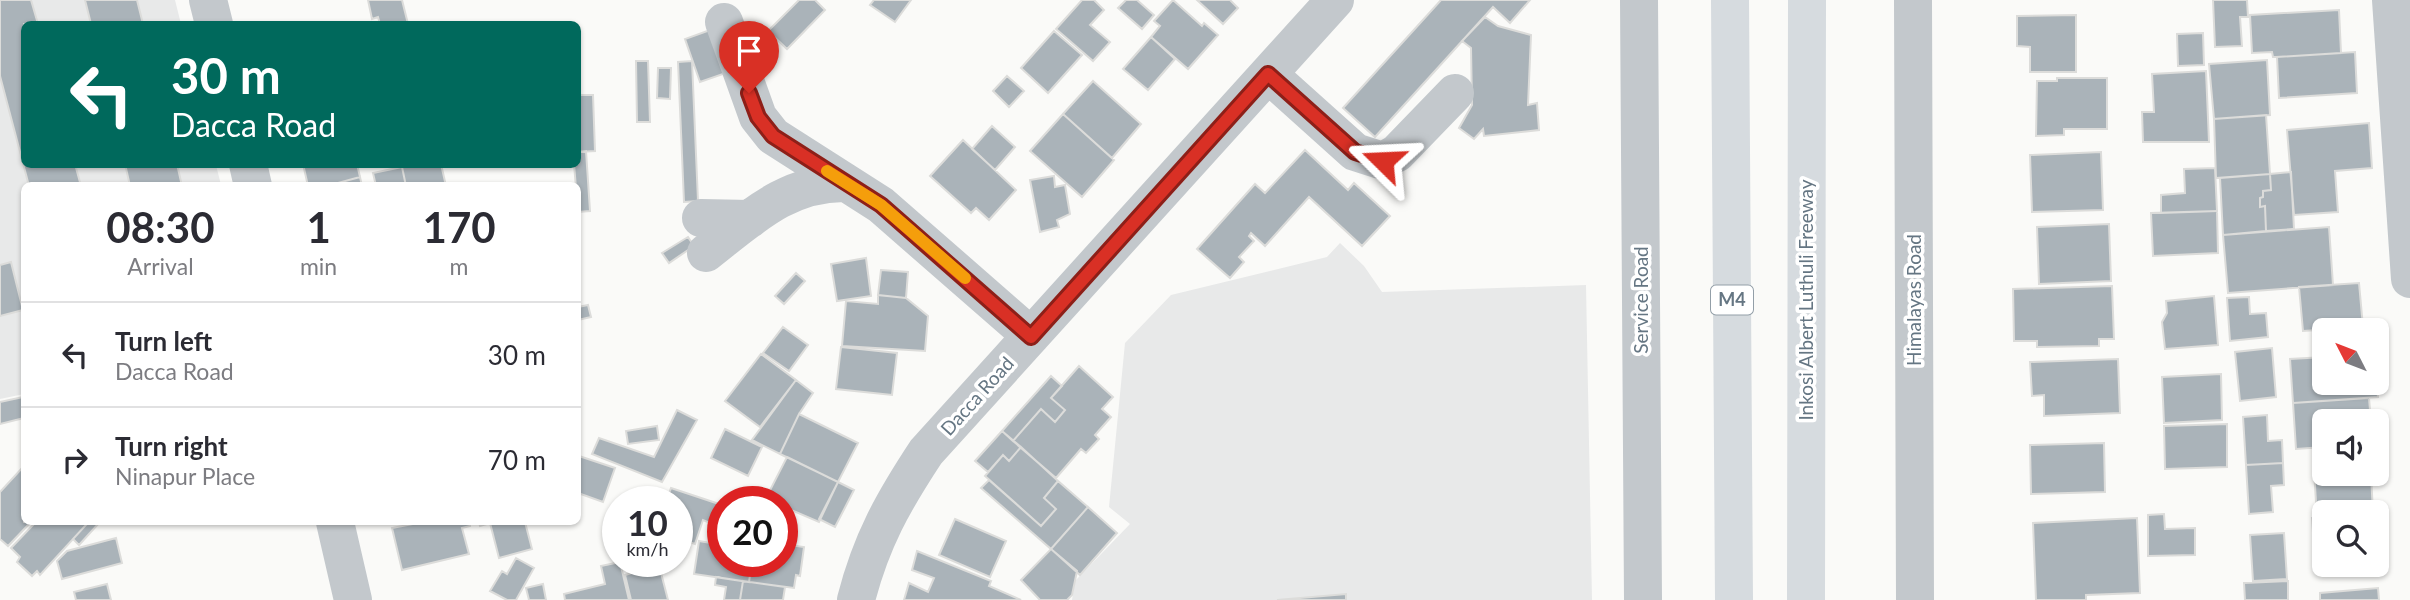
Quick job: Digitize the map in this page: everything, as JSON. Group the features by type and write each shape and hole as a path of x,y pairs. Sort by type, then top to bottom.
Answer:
{"highway":[{"name":"M4","path":"1730,0 1734,600"},
{"name":"Inkosi Albert Luthuli Freeway","path":"1806,600 1807,0"},
{"path":"1806,526 1813,600"}],"street":[{"path":"208,0 213,21"},
{"name":"Dacca Road","path":"856,600 872,548 892,502 926,452 1335,0"},
{"name":"Service Road","path":"1639,0 1643,600"},
{"name":"Himalayas Road","path":"1913,0 1915,600"},
{"path":"2391,0 2410,279"},
{"path":"724,22 758,117 773,136 881,205 1031,337"},
{"path":"1268,74 1355,152 1383,161 1397,153 1455,93"},
{"path":"704,235 750,219 794,190 824,183 846,183"},
{"path":"336,525 354,600"}],"shaded area":[{"path":"0,0 175,0 180,21 21,21 21,168 217,168 220,182 21,182 21,395 0,399"},
{"path":"1340,243 1364,266 1382,292 1586,285 1592,600 1072,600 1075,581 1130,524 1109,507 1125,343 1171,295 1327,257"}],"building":[{"path":"0,0 31,0 37,21 21,21 21,156 0,76"},
{"path":"85,0 137,0 142,21 90,21"},
{"path":"368,0 402,0 407,21 379,21 378,17 372,19"},
{"path":"799,0 815,0 825,10 787,49 768,31"},
{"path":"874,0 911,0 895,22 870,5"},
{"path":"1082,0 1094,0 1104,10 1090,25 1110,42 1093,61 1056,29"},
{"path":"1126,0 1137,0 1154,15 1142,29 1118,8"},
{"path":"1173,0 1202,26 1204,23 1218,35 1188,69 1151,37 1160,26 1154,21"},
{"path":"1197,0 1230,0 1238,8 1223,24"},
{"path":"1441,0 1530,0 1510,23 1493,7 1375,137 1343,108"},
{"path":"2213,0 2247,0 2248,17 2240,17 2242,46 2215,47"},
{"path":"2339,10 2341,53 2273,57 2272,52 2252,53 2250,15"},
{"path":"2076,15 2076,72 2030,72 2030,47 2017,46 2017,16"},
{"path":"1485,17 1498,26 1531,35 1528,105 1537,103 1539,130 1484,136 1483,129 1474,139 1459,128 1472,105 1471,48 1462,41"},
{"path":"710,30 726,73 700,82 685,39"},
{"path":"1054,31 1082,55 1048,93 1021,68"},
{"path":"2203,33 2204,65 2178,66 2177,34"},
{"path":"1151,37 1175,59 1148,90 1123,69"},
{"path":"2355,52 2357,93 2279,98 2277,57"},
{"path":"2267,60 2270,115 2214,119 2209,64"},
{"path":"636,61 648,61 650,122 637,122"},
{"path":"692,61 698,201 684,202 678,62"},
{"path":"658,68 671,68 670,99 657,98"},
{"path":"2206,71 2209,142 2143,142 2142,112 2154,112 2152,74"},
{"path":"1007,76 1024,91 1009,107 993,91"},
{"path":"2057,78 2107,78 2107,129 2064,129 2064,135 2036,136 2037,81 2057,81"},
{"path":"1093,81 1141,124 1112,158 1063,114"},
{"path":"581,95 593,95 595,151 581,152"},
{"path":"1063,114 1114,160 1082,197 1030,151"},
{"path":"2266,115 2270,174 2216,178 2214,119"},
{"path":"2369,123 2372,168 2335,171 2338,212 2294,215 2287,130"},
{"path":"992,126 1015,147 995,170 972,149"},
{"path":"963,140 1016,190 989,220 976,208 971,213 930,176"},
{"path":"1305,150 1348,190 1354,183 1390,216 1362,246 1309,197 1265,246 1251,233 1249,236 1254,241 1239,257 1244,262 1230,278 1197,249 1255,184 1265,193"},
{"path":"586,151 590,211 581,212 581,182 576,182 574,168 581,168 581,152"},
{"path":"2101,152 2103,210 2032,212 2030,155"},
{"path":"24,168 76,168 80,182 28,182"},
{"path":"126,168 178,168 181,182 129,182"},
{"path":"304,168 358,168 360,177 342,182 307,182"},
{"path":"402,168 442,168 445,182 405,182"},
{"path":"402,168 405,182 375,182 373,173"},
{"path":"2215,168 2217,211 2161,213 2161,195 2185,193 2184,169"},
{"path":"2291,172 2294,229 2266,231 2265,206 2260,207 2260,198 2263,197 2263,191 2271,190 2270,174"},
{"path":"2270,174 2271,190 2263,191 2263,197 2260,198 2260,207 2265,206 2266,231 2223,235 2220,178"},
{"path":"1054,176 1055,187 1065,185 1070,214 1057,220 1059,227 1040,232 1030,180"},
{"path":"360,177 361,182 342,182"},
{"path":"2217,211 2218,253 2153,256 2151,213"},
{"path":"2109,224 2111,281 2039,284 2037,227"},
{"path":"2329,227 2333,285 2228,293 2223,235"},
{"path":"688,237 694,246 669,263 662,253"},
{"path":"866,258 871,296 837,301 831,264"},
{"path":"11,262 21,311 0,316 0,265"},
{"path":"881,270 908,272 906,298 878,295"},
{"path":"796,273 805,281 784,304 775,296"},
{"path":"2359,283 2362,318 2312,318 2312,330 2303,331 2299,287"},
{"path":"2112,286 2114,339 2099,339 2099,346 2037,347 2037,341 2014,341 2013,289"},
{"path":"878,295 906,298 928,316 925,351 842,346 846,301 878,304"},
{"path":"2214,296 2218,345 2165,349 2162,322 2167,313 2166,301"},
{"path":"2249,297 2250,314 2266,313 2268,337 2230,341 2227,298"},
{"path":"588,305 591,317 581,319 581,306"},
{"path":"783,327 808,345 789,371 763,353"},
{"path":"841,347 897,353 892,395 836,389"},
{"path":"2272,348 2276,397 2240,401 2235,352"},
{"path":"761,354 796,380 760,427 725,401"},
{"path":"2312,358 2312,396 2378,397 2293,403 2290,359"},
{"path":"2118,359 2120,413 2044,416 2044,395 2032,396 2030,362"},
{"path":"1079,366 1113,397 1102,409 1111,417 1095,435 1099,439 1086,453 1081,449 1056,478 1013,441 1041,409 1055,422 1065,410 1051,398"},
{"path":"2221,374 2222,420 2164,423 2162,377"},
{"path":"1051,376 1062,386 1051,398 1065,410 1055,422 1041,409 1013,441 1002,431"},
{"path":"796,380 813,393 799,414 780,454 752,440"},
{"path":"21,397 21,419 0,424 0,402"},
{"path":"2369,398 2370,409 2312,409 2312,448 2296,449 2293,403"},
{"path":"677,410 697,420 662,482 592,454 599,438 654,457"},
{"path":"799,414 858,443 838,482 780,454"},
{"path":"2267,415 2268,441 2282,440 2283,463 2246,465 2243,417"},
{"path":"2227,424 2227,467 2165,469 2164,426"},
{"path":"657,426 659,440 628,444 626,431"},
{"path":"725,429 762,447 748,476 711,458"},
{"path":"1002,431 1021,447 1009,461 1003,455 988,472 975,461"},
{"path":"2104,443 2105,492 2031,494 2030,445"},
{"path":"1021,447 1058,481 1044,498 1056,509 1041,526 985,476 1003,455 1009,461"},
{"path":"581,457 615,468 609,486 602,486 602,502 581,494"},
{"path":"787,457 838,482 819,522 798,513 798,486 772,486"},
{"path":"2283,463 2284,485 2271,486 2273,512 2249,514 2246,465"},
{"path":"21,469 21,525 28,525 8,546 0,539 0,492"},
{"path":"989,480 1041,526 1056,509 1044,498 1058,481 1088,507 1051,549 981,488"},
{"path":"838,482 854,490 835,527 819,519"},
{"path":"2315,486 2372,486 2372,500 2316,500"},
{"path":"693,495 707,500 707,522 703,520 695,544"},
{"path":"1088,507 1117,533 1080,575 1051,549"},
{"path":"2164,514 2165,529 2195,528 2195,555 2148,556 2148,515"},
{"path":"2137,518 2140,593 2086,595 2086,600 2036,600 2033,523"},
{"path":"955,519 1006,541 990,577 939,555"},
{"path":"33,525 86,525 40,575 37,571 32,576 17,562 20,557 11,548"},
{"path":"86,525 97,525 79,545 73,539"},
{"path":"408,525 470,525 462,528 469,554 402,570 392,528"},
{"path":"491,525 526,525 532,549 499,558"},
{"path":"2284,533 2287,579 2253,581 2250,535"},
{"path":"116,538 122,563 62,579 57,561 67,551"},
{"path":"699,541 707,542 707,576 694,574"},
{"path":"798,546 804,547 798,576"},
{"path":"1051,549 1077,571 1072,595 1067,600 1040,600 1021,580"},
{"path":"917,551 991,581 989,586 1021,600 904,600 909,583 928,592 934,578 912,570"},
{"path":"516,558 534,568 516,600 507,600 490,591 502,571 507,574"},
{"path":"603,577 624,577 629,600 565,600 564,594 605,584"},
{"path":"625,577 662,577 668,600 631,600"},
{"path":"715,577 750,577 749,582"},
{"path":"716,577 743,581 740,600 724,600 726,587 715,585"},
{"path":"750,577 796,577 794,588 749,582"},
{"path":"743,581 785,587 783,600 740,600"},
{"path":"2288,581 2288,600 2245,600 2244,583"},
{"path":"107,584 111,600 76,600 74,592"},
{"path":"543,584 546,600 529,600 526,588"},
{"path":"2378,588 2379,600 2320,600 2320,593"},
{"path":"1346,594 1346,600 1277,600"}],"slow traffic":[{"path":"827,171 881,205 965,278"}],"route":[{"path":"749,93 758,117 773,136 881,205 1031,337 1268,74 1355,152 1383,161"}]}
